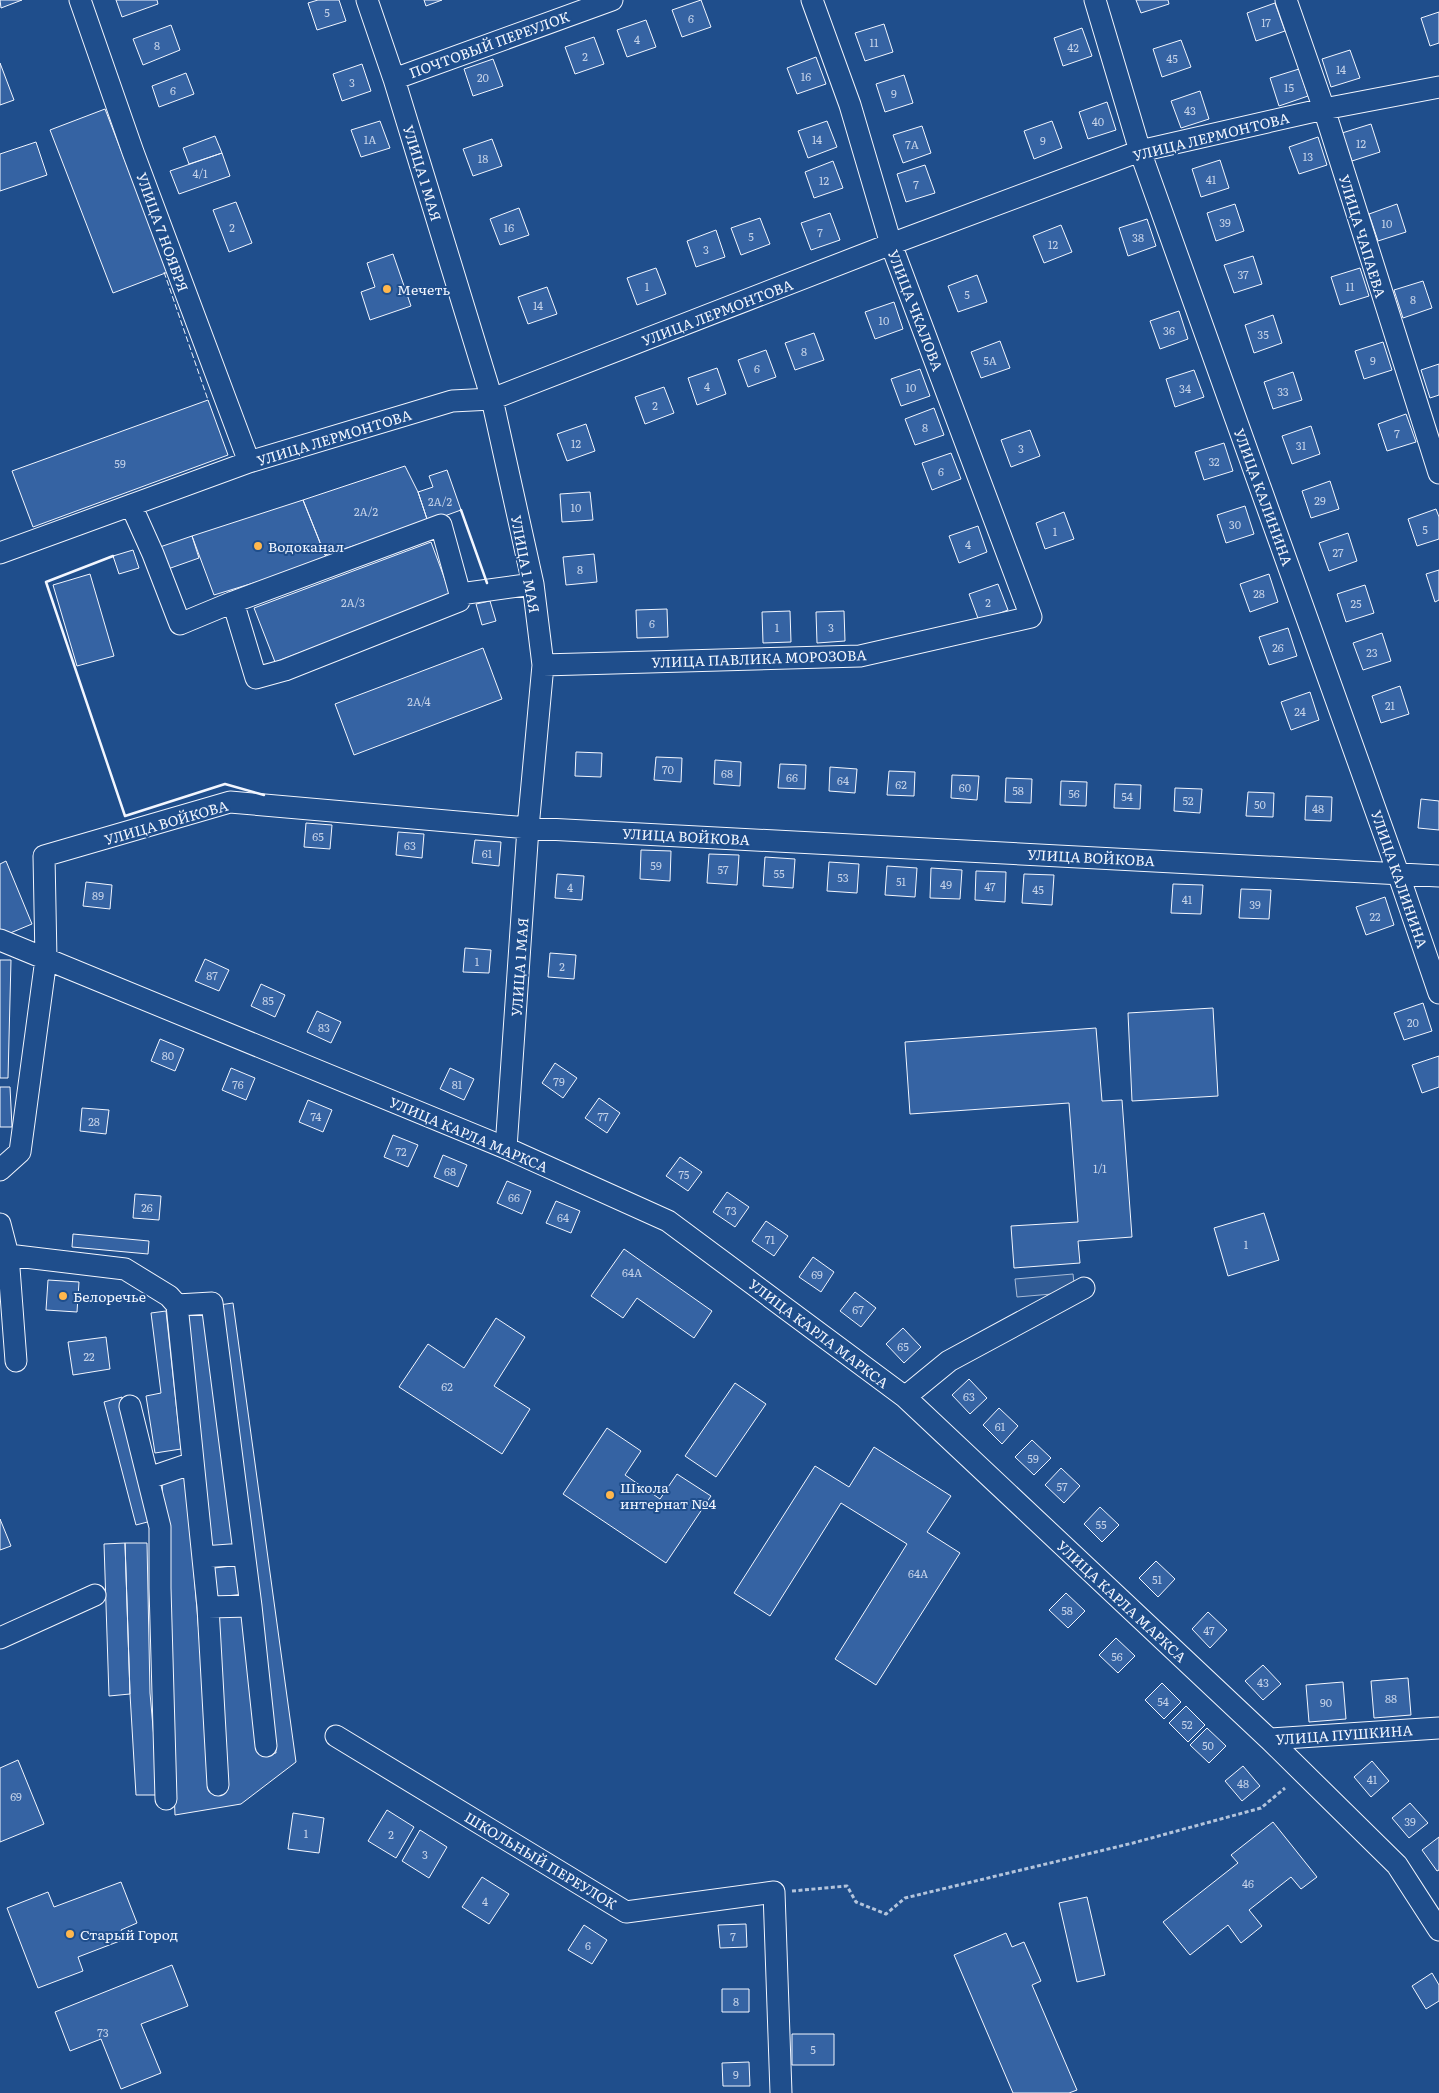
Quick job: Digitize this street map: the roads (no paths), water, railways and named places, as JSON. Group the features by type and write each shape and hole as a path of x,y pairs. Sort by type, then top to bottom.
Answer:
{"street":[{"name":"УЛИЦА 7 НОЯБРЯ","path":"80,0 133,152 249,462"},
{"name":"УЛИЦА 1 МАЯ","path":"367,0 394,79 492,399 532,584 543,665 528,828 506,1148"},
{"name":"ПОЧТОВЫЙ ПЕРЕУЛОК","path":"394,79 612,0"},
{"name":"УЛИЦА ЧКАЛОВА","path":"812,0 850,105 891,244 1031,617"},
{"name":"УЛИЦА КАЛИНИНА","path":"1095,0 1140,151 1439,992"},
{"name":"УЛИЦА ЧАПАЕВА","path":"1286,0 1324,109 1439,473"},
{"name":"УЛИЦА ЛЕРМОНТОВА","path":"0,553 249,462 452,401 492,399 891,244 1140,151 1324,109 1439,87"},
{"path":"131,504 180,624 233,602 441,525 460,594 459,601 285,670 256,678 233,602"},
{"path":"460,594 532,584"},
{"name":"УЛИЦА ПАВЛИКА МОРОЗОВА","path":"543,665 860,656 1031,617"},
{"name":"УЛИЦА ВОЙКОВА","path":"46,959 44,856 230,802 528,828 1439,876"},
{"name":"УЛИЦА КАРЛА МАРКСА","path":"0,940 506,1148 668,1221 905,1397 1269,1739 1397,1865 1439,1930"},
{"path":"0,1170 20,1152 46,959"},
{"path":"0,1224 8,1255 16,1361"},
{"path":"8,1255 125,1269 169,1296 177,1305 208,1607 218,1785"},
{"path":"905,1397 949,1361 1084,1288"},
{"path":"177,1305 212,1303 251,1606 266,1746"},
{"path":"130,1406 160,1527 166,1799"},
{"path":"149,1478 193,1463"},
{"path":"203,1558 244,1554"},
{"path":"0,1638 95,1595"},
{"path":"208,1607 251,1606"},
{"path":"1338,1734 1439,1728"},
{"name":"УЛИЦА ПУШКИНА","path":"1269,1739 1439,1728"},
{"name":"ШКОЛЬНЫЙ ПЕРЕУЛОК","path":"336,1736 626,1912 774,1892 781,2093"}],"place":[{"name":"Мечеть","path":"387,289"},
{"name":"Водоканал","path":"258,546"},
{"name":"Белоречье","path":"63,1296"},
{"name":"Школа интернат №4","path":"610,1495"},
{"name":"Старый Город","path":"70,1934"}]}
